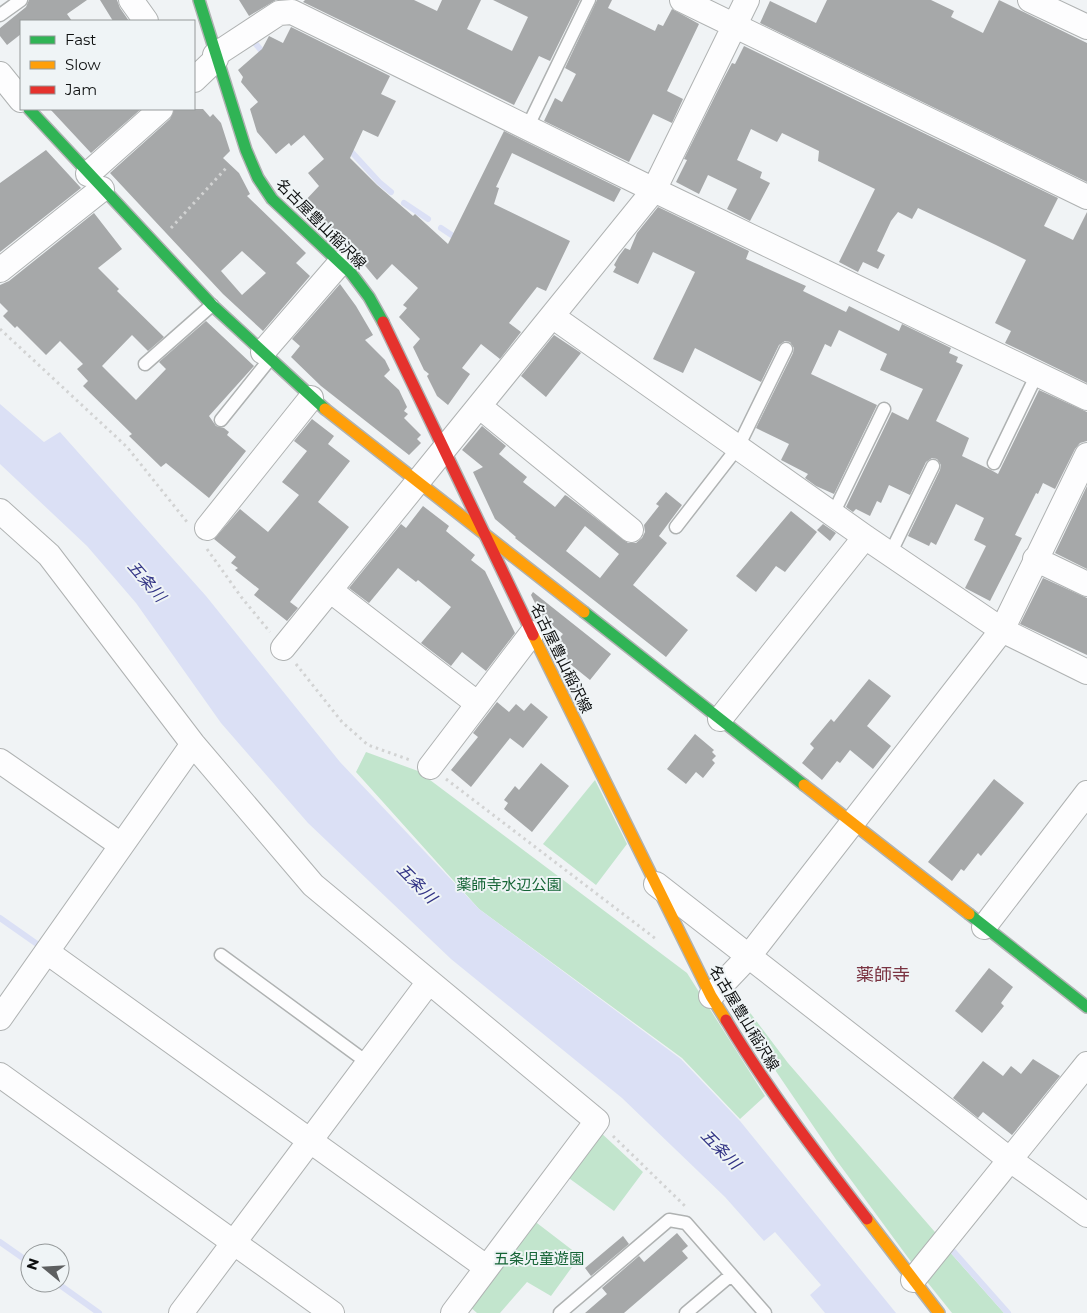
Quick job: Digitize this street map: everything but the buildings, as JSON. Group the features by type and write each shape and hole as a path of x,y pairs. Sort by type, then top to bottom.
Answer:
{"main road":[{"name":"名古屋豊山稲沢線","path":"199,0 246,150 258,178 272,198 351,273 369,297 390,334 445,446 532,633 711,996 756,1070 789,1117 939,1313"},
{"path":"30,110 212,305 311,398 1087,1007"}],"street":[{"path":"131,0 145,20"},
{"path":"682,0 1087,197"},
{"path":"283,648 654,190 747,0"},
{"path":"1030,0 1087,28"},
{"path":"195,79 216,57 279,13 292,12 654,190 1087,398"},
{"path":"0,74 20,99"},
{"path":"0,270 95,181 160,110"},
{"path":"267,356 340,263"},
{"path":"552,316 865,537 1002,630 1087,672"},
{"path":"200,533 311,398"},
{"path":"479,406 631,530"},
{"path":"711,996 748,956 1002,630 1087,455"},
{"path":"0,511 49,555 193,744 313,885 428,983 597,1122 453,1313"},
{"path":"720,719 865,537"},
{"path":"1035,559 1087,584"},
{"path":"330,591 478,704"},
{"path":"430,767 532,633"},
{"path":"0,1018 193,744"},
{"path":"0,761 120,846"},
{"path":"984,927 1087,793"},
{"path":"656,884 1010,1159 1087,1215"},
{"path":"47,952 486,1267"},
{"path":"181,1313 428,983"},
{"path":"913,1280 1087,1064"},
{"path":"0,1075 332,1313"}],"lane":[{"path":"0,15 21,0"},
{"path":"527,128 589,0"},
{"path":"145,364 212,305"},
{"path":"676,527 738,447 786,350"},
{"path":"221,420 267,356"},
{"path":"994,463 1037,374"},
{"path":"833,514 884,409"},
{"path":"890,554 933,466"},
{"path":"221,954 368,1063"},
{"path":"560,1313 669,1220 686,1224 765,1313"},
{"path":"686,1313 731,1275"}],"path":[{"path":"156,245 234,159 246,150"},
{"path":"0,329 127,447 200,533 242,598 342,722 368,745 430,767 659,942"}],"green space":[{"name":"薬師寺水辺公園","path":"366,752 418,771 687,973 765,1096 740,1119 682,1058 479,909 356,772"},
{"path":"595,780 627,844 596,885 543,844"},
{"path":"730,986 788,1063 941,1239 912,1263 837,1161 724,995"},
{"path":"599,1131 643,1172 614,1211 566,1176"},
{"name":"五条児童遊園","path":"533,1220 580,1256 551,1296 527,1282 500,1313 477,1313 469,1306"},
{"path":"948,1250 1004,1313 952,1313 928,1283 928,1276"}],"water":[{"name":"五条川","path":"0,404 44,442 60,432 206,596 340,762 479,909 681,1059 740,1121 896,1313 825,1313 810,1295 821,1285 775,1232 764,1241 725,1197 622,1098 451,959 308,823 221,723 136,603 87,546 0,464"}],"waterway":[{"path":"255,43 265,55"},
{"path":"347,147 379,182 391,192"},
{"path":"404,203 428,219"},
{"path":"441,228 459,240"},
{"path":"0,918 37,944"},
{"path":"0,1242 20,1256"},
{"path":"953,1251 1008,1313"},
{"path":"70,1292 99,1313"}],"traffic: fast":[{"path":"199,0 246,150 258,178 272,199 351,273 369,297 383,322"},
{"path":"30,110 212,305 325,409"},
{"path":"584,612 804,785"},
{"path":"969,914 1087,1007"}],"traffic: slow":[{"path":"325,409 584,612"},
{"path":"533,635 711,996 726,1020"},
{"path":"804,785 969,914"},
{"path":"867,1219 939,1313"}],"traffic: jam":[{"path":"383,322 533,635"},
{"path":"726,1020 776,1097 867,1219"}],"district":[{"name":"薬師寺","path":"883,975"}]}
